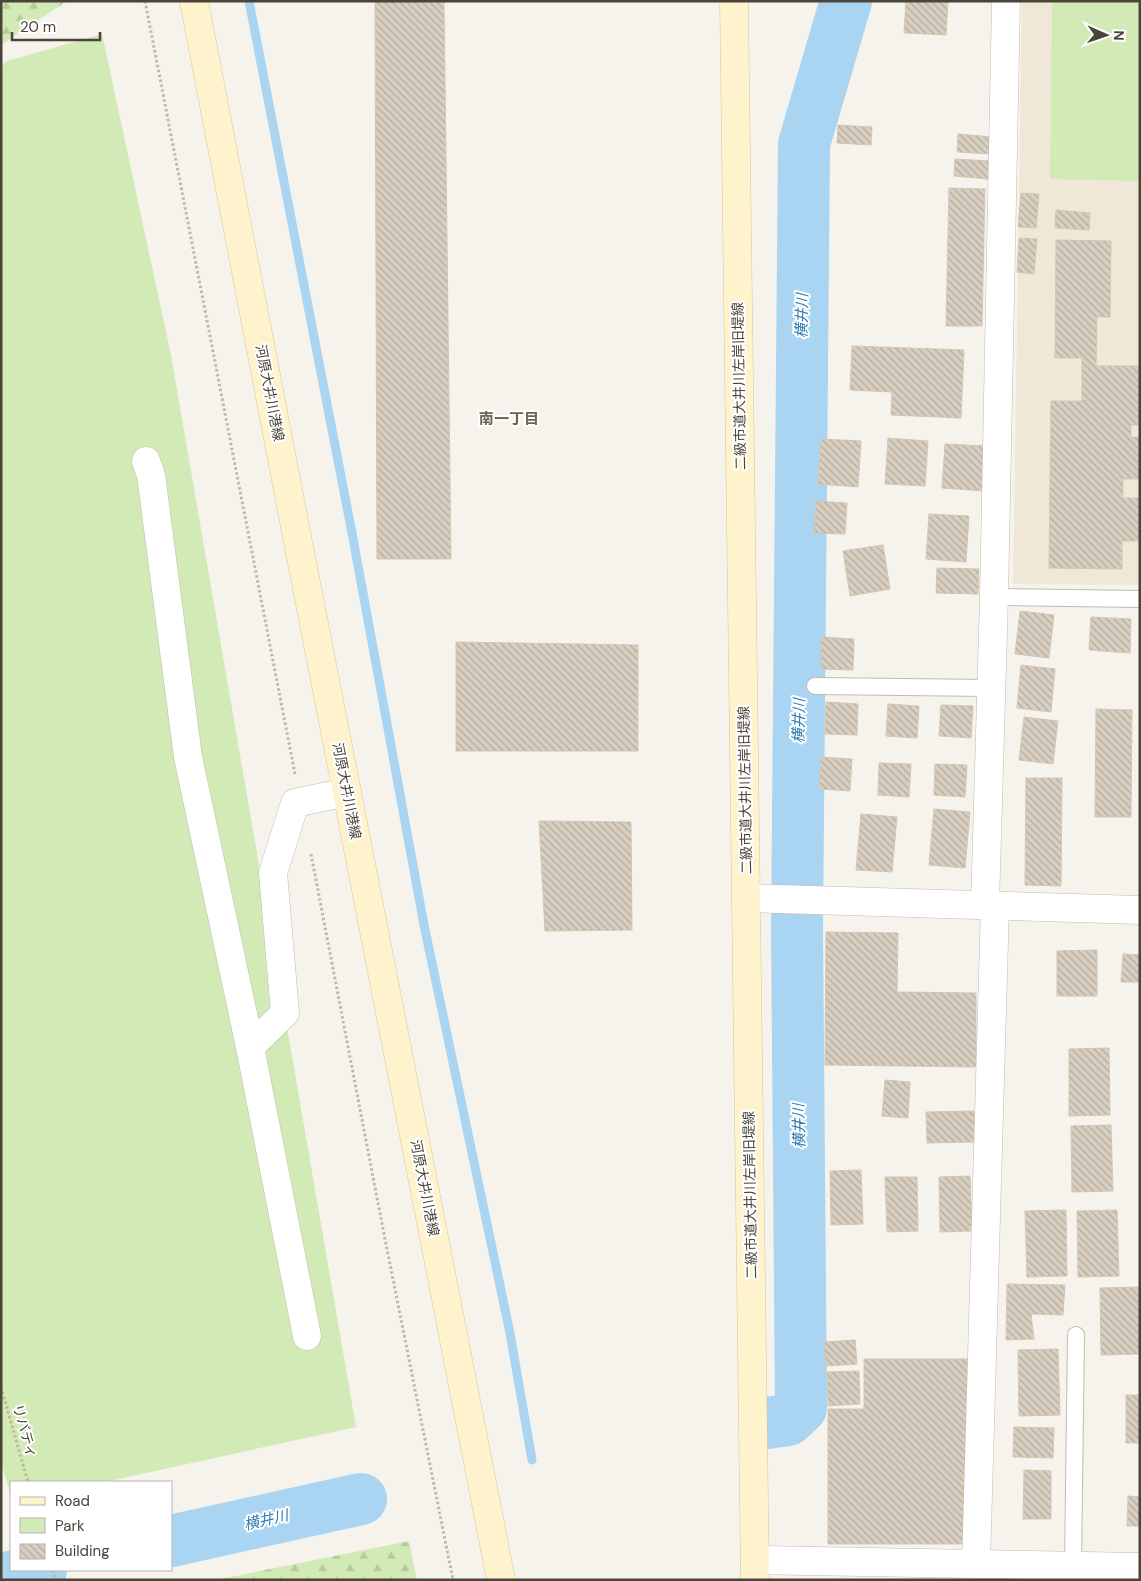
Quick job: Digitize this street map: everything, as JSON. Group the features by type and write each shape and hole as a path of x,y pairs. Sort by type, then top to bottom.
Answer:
{"main road":[{"name":"河原大井川港線","path":"194,1 502,1580"},
{"name":"二級市道大井川左岸旧堤線","path":"734,1 755,1570"}],"street":[{"path":"976,1572 1006,1"},
{"path":"146,462 151,475 188,758 250,1047 307,1336"},
{"path":"250,1047 285,1013 273,873 295,803 347,792"},
{"path":"747,898 1140,910"},
{"path":"755,1570 976,1572 1073,1566 1140,1567"}],"lane":[{"path":"994,597 1140,599"},
{"path":"815,686 992,688"},
{"path":"1073,1566 1076,1335"}],"path":[{"name":"リバティ","path":"1,1387 28,1481"}],"shaded area":[{"path":"1022,1 1140,1 1140,585 1013,584"}],"green space":[{"path":"1,1 67,1 1,45"},
{"path":"1052,1 1140,1 1140,181 1050,179"},
{"path":"102,34 171,355 356,1427 110,1481 10,1481 10,1494 1,1462 1,66 7,61"},
{"path":"409,1541 417,1580 216,1580"}],"building":[{"path":"375,1 444,1 451,559 377,559"},
{"path":"906,1 948,1 946,35 904,33"},
{"path":"838,125 872,127 871,145 837,143"},
{"path":"958,134 992,137 991,154 957,152"},
{"path":"955,159 990,161 988,179 954,176"},
{"path":"949,188 985,189 982,326 946,326"},
{"path":"1021,193 1039,194 1036,228 1018,227"},
{"path":"1056,210 1090,213 1089,230 1055,228"},
{"path":"1019,238 1037,239 1034,274 1017,272"},
{"path":"1056,240 1111,241 1110,317 1097,317 1096,366 1140,366 1140,425 1131,425 1131,437 1140,437 1140,479 1123,479 1123,498 1140,498 1139,541 1122,541 1122,569 1049,568 1051,401 1082,401 1082,358 1055,358"},
{"path":"852,346 964,350 961,418 891,415 892,392 850,390"},
{"path":"888,438 928,441 925,486 885,484"},
{"path":"821,439 861,441 858,487 818,484"},
{"path":"945,444 985,446 983,491 942,488"},
{"path":"816,501 847,503 845,534 814,533"},
{"path":"929,514 969,516 966,562 926,559"},
{"path":"883,545 890,589 850,596 843,551"},
{"path":"937,568 979,569 978,594 936,593"},
{"path":"1020,611 1054,615 1049,658 1015,654"},
{"path":"1091,617 1131,619 1130,653 1089,650"},
{"path":"822,637 854,639 853,670 821,669"},
{"path":"456,642 638,645 638,751 456,751"},
{"path":"1021,665 1055,669 1051,712 1017,708"},
{"path":"826,702 858,704 857,735 825,734"},
{"path":"888,704 919,706 917,738 886,736"},
{"path":"941,705 973,706 971,738 939,736"},
{"path":"1096,709 1132,710 1131,817 1095,817"},
{"path":"1024,717 1058,721 1053,764 1019,760"},
{"path":"821,757 852,759 850,791 819,789"},
{"path":"879,763 911,764 909,797 878,795"},
{"path":"935,764 967,765 965,797 934,795"},
{"path":"1026,778 1062,778 1061,886 1025,885"},
{"path":"934,809 970,812 965,868 929,865"},
{"path":"861,814 897,817 892,872 856,870"},
{"path":"539,821 631,822 632,930 545,931"},
{"path":"826,932 898,933 897,992 976,993 976,1067 825,1065"},
{"path":"1097,950 1097,996 1057,996 1057,951"},
{"path":"1123,954 1140,955 1140,982 1121,982"},
{"path":"1109,1048 1110,1115 1069,1116 1069,1049"},
{"path":"885,1080 910,1082 908,1118 882,1116"},
{"path":"974,1111 975,1142 927,1143 926,1112"},
{"path":"1111,1125 1113,1191 1072,1192 1071,1126"},
{"path":"861,1170 863,1224 831,1225 830,1171"},
{"path":"970,1176 972,1231 940,1232 939,1177"},
{"path":"885,1177 917,1177 918,1231 887,1232"},
{"path":"1066,1210 1067,1276 1027,1277 1025,1211"},
{"path":"1117,1210 1119,1276 1078,1277 1077,1211"},
{"path":"1007,1284 1065,1285 1063,1315 1031,1314 1034,1339 1006,1340"},
{"path":"1140,1287 1140,1354 1101,1355 1100,1288"},
{"path":"855,1340 857,1364 826,1366 824,1342"},
{"path":"1058,1349 1060,1415 1019,1416 1018,1350"},
{"path":"864,1359 969,1359 968,1544 828,1544 828,1409 864,1409"},
{"path":"859,1371 860,1404 828,1406 827,1372"},
{"path":"1126,1395 1140,1395 1140,1443 1126,1443"},
{"path":"1014,1427 1054,1428 1053,1458 1013,1457"},
{"path":"1024,1470 1051,1471 1051,1519 1023,1519"},
{"path":"1128,1496 1140,1497 1140,1526 1127,1526"}],"waterway":[{"path":"249,1 352,533 424,925 510,1333 532,1460"},
{"name":"横井川","path":"767,1423 788,1420 801,1408 797,928 804,144 846,1"},
{"name":"横井川","path":"172,1541 361,1499"},
{"name":"横井川","path":"1,1579 37,1571"}],"district":[{"name":"南一丁目","path":"509,419"}]}
